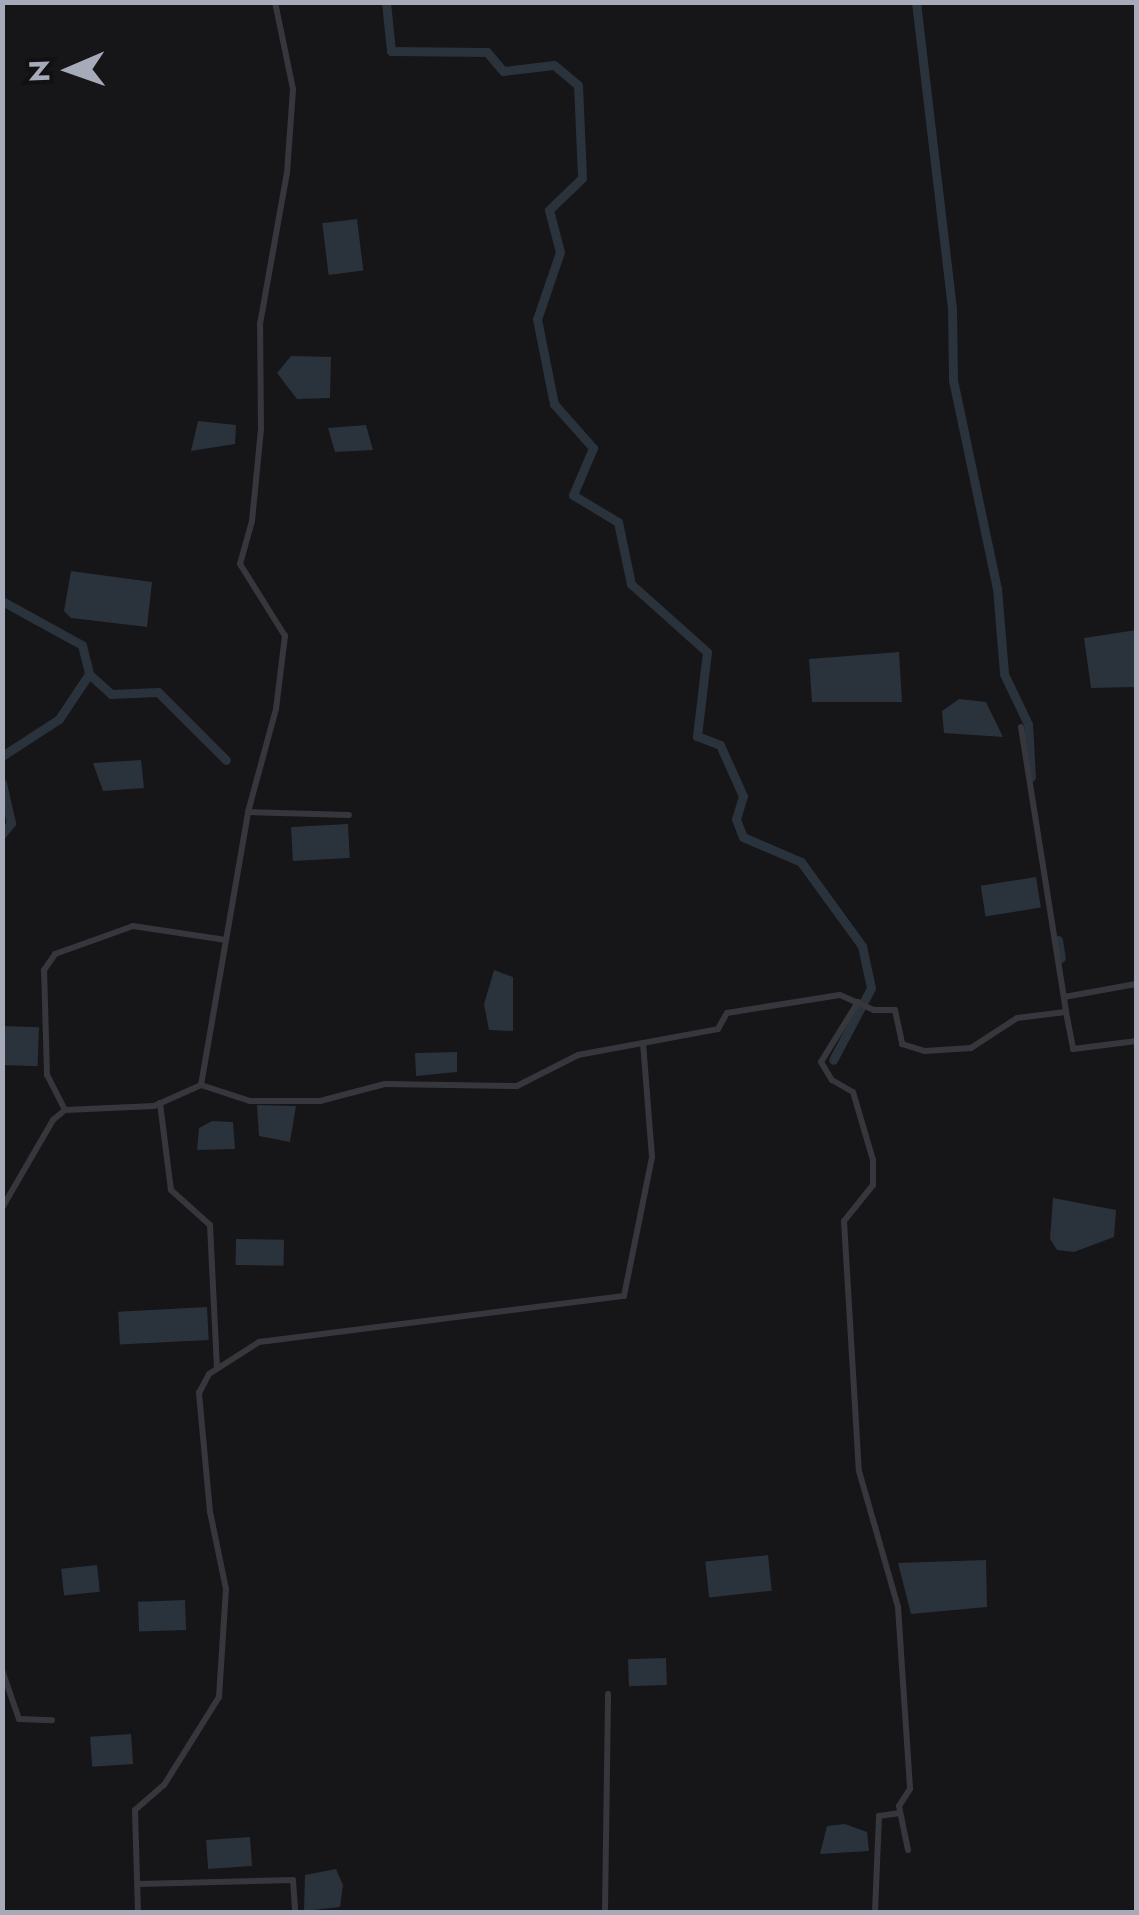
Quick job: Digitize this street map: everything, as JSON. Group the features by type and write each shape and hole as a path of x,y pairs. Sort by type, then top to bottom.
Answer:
{"street":[{"path":"201,1085 248,812 276,709 284,636 240,564 252,521 261,429 260,324 286,173 292,89 275,2"},
{"path":"1020,727 1073,1049 1136,1040"},
{"path":"248,812 350,815"},
{"path":"66,1110 47,1075 44,970 55,954 133,926 226,940"},
{"path":"1064,997 1136,984"},
{"path":"2,1208 53,1120 66,1110 160,1103 201,1085 250,1100 320,1102 386,1084 518,1086 578,1055 718,1029 726,1013 840,995 874,1010 895,1010 902,1044 925,1051 971,1048 1017,1018 1066,1012"},
{"path":"858,1002 820,1062 832,1080 853,1092 874,1160 873,1185 844,1221 859,1471 898,1607 910,1790 900,1813 908,1850"},
{"path":"138,1912 135,1810 164,1784 220,1697 226,1589 210,1512 199,1392 217,1367 259,1342 624,1296 652,1157 644,1043"},
{"path":"160,1103 172,1190 210,1224 217,1367"},
{"path":"2,1670 20,1720 52,1720"},
{"path":"605,1912 608,1694"},
{"path":"875,1912 879,1816 900,1813"},
{"path":"138,1884 293,1880 295,1912"}],"shaded area":[{"path":"357,219 363,271 329,275 322,223"},
{"path":"291,356 331,357 330,398 297,399 277,373"},
{"path":"198,421 236,425 235,444 191,451"},
{"path":"366,425 373,450 335,452 328,428"},
{"path":"71,571 152,582 147,627 71,618 64,611"},
{"path":"1136,630 1136,687 1091,688 1084,638"},
{"path":"899,652 902,702 812,702 809,659"},
{"path":"959,699 986,702 1003,737 944,733 942,711"},
{"path":"141,760 144,788 103,791 93,763"},
{"path":"348,824 350,858 293,861 291,827"},
{"path":"1036,877 1041,908 986,916 981,886"},
{"path":"494,970 513,977 513,1031 489,1030 484,1004"},
{"path":"3,1026 39,1027 38,1066 2,1065"},
{"path":"457,1052 457,1072 416,1076 415,1053"},
{"path":"257,1105 296,1106 290,1142 259,1136"},
{"path":"212,1121 233,1122 235,1149 197,1150 199,1128"},
{"path":"1053,1198 1116,1210 1114,1237 1074,1252 1057,1250 1050,1239"},
{"path":"236,1239 284,1240 284,1266 236,1265"},
{"path":"207,1307 209,1340 120,1345 118,1312"},
{"path":"768,1555 772,1591 709,1597 705,1562"},
{"path":"986,1560 987,1607 911,1614 898,1563"},
{"path":"97,1565 100,1592 64,1596 61,1569"},
{"path":"185,1600 186,1630 139,1632 138,1602"},
{"path":"666,1658 667,1685 629,1686 628,1659"},
{"path":"131,1734 133,1764 92,1767 90,1737"},
{"path":"845,1824 867,1832 869,1851 820,1854 827,1826"},
{"path":"250,1837 252,1866 208,1869 206,1840"},
{"path":"336,1869 343,1885 340,1907 304,1911 305,1875"}],"waterway":[{"path":"386,2 391,51 487,52 503,71 554,65 578,85 582,178 549,210 560,252 537,319 554,404 593,448 573,495 618,522 631,584 707,652 697,736 720,745 743,796 736,819 743,837 801,862 862,946 871,988 833,1060"},
{"path":"916,2 952,307 953,380 997,588 1004,674 1028,724 1031,777"},
{"path":"2,601 82,645 89,674 111,694 158,692 226,760"},
{"path":"2,756 59,719 89,674"},
{"path":"2,783 11,823 2,834"},
{"path":"1058,940 1061,958"}]}
